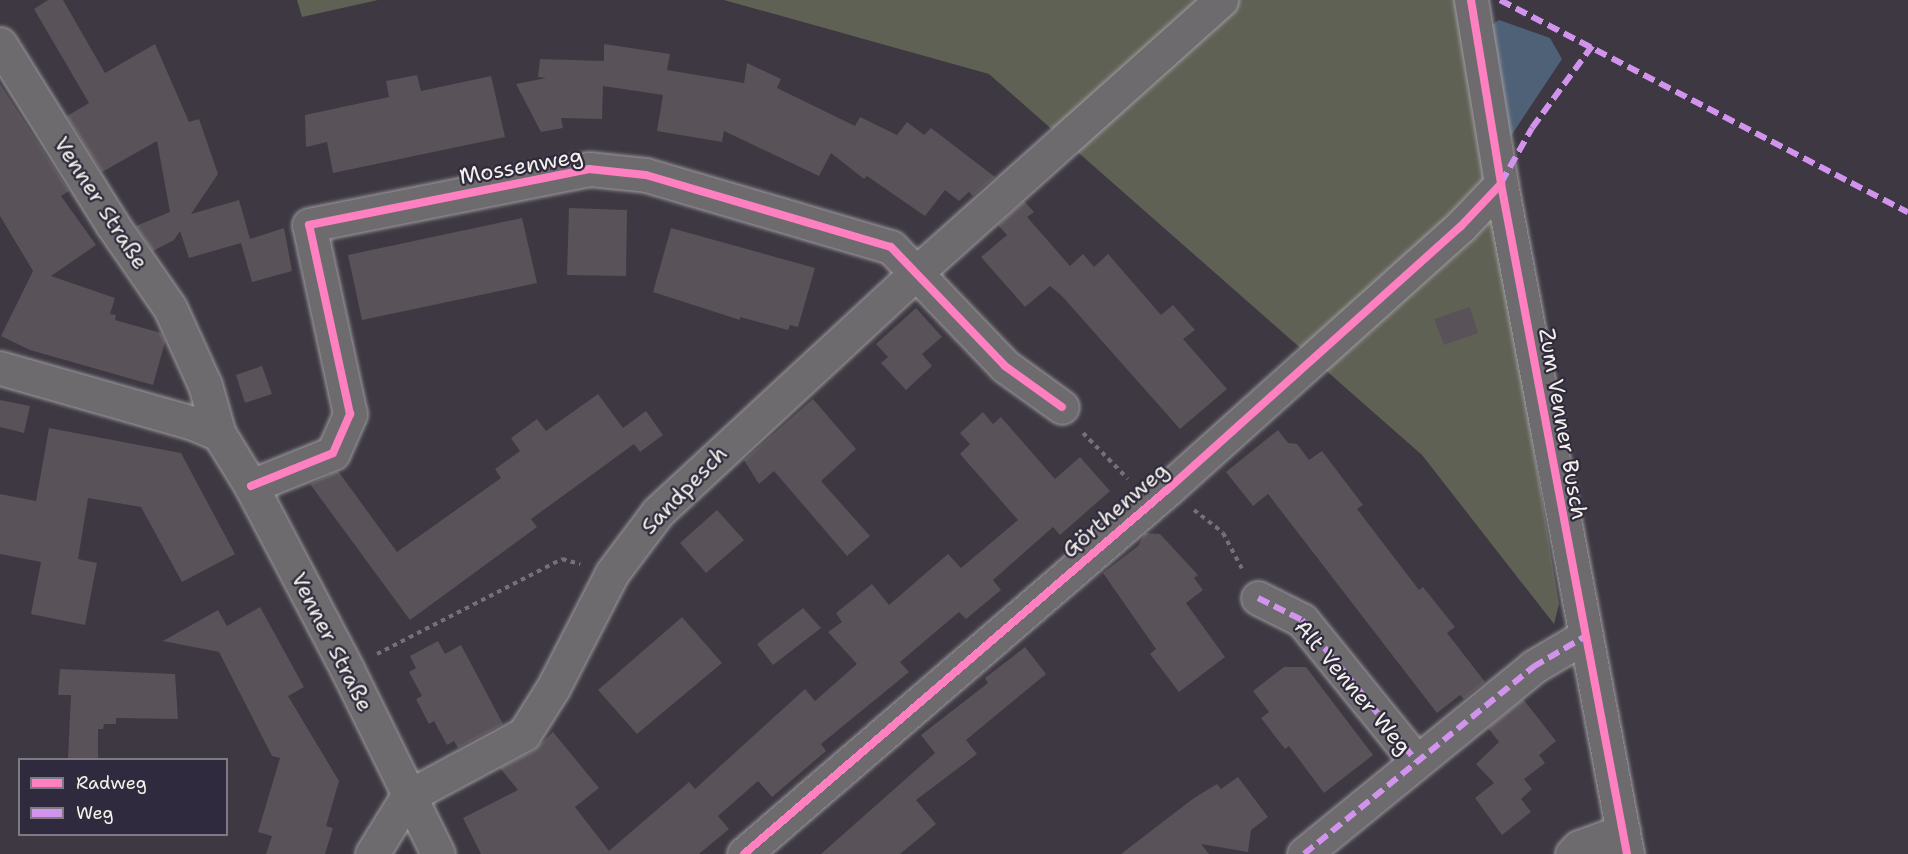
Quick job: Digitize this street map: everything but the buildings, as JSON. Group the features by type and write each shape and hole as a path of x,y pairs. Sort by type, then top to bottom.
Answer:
{"street":[{"name":"Sandpesch","path":"407,797 524,734 553,688 612,573 658,512 916,272 1221,0"},
{"name":"Zum Venner Busch","path":"1471,0 1501,184 1584,637 1625,842"},
{"name":"Venner Straße","path":"0,44 112,224 170,308 205,385 219,434 251,486 347,669 407,797 438,854"},
{"name":"Mossenweg","path":"251,486 333,453 350,414 309,225 589,169 646,175 891,247 1005,366 1062,407"},
{"name":"Görthenweg","path":"744,854 1168,488 1461,226 1501,184"},
{"path":"0,368 193,423 219,434"},
{"name":"Alt Venner Weg","path":"1258,598 1302,620 1416,761"},
{"name":"Alt Venner Weg","path":"1304,854 1533,667 1584,637"},
{"path":"372,854 407,797"},
{"path":"1572,854 1579,847 1625,842"}],"path":[{"path":"1062,407 1094,447 1144,493 1168,488 1223,533 1258,598"},
{"path":"347,669 562,559 612,573"}],"shaded area":[{"path":"297,0 378,0 302,17"},
{"path":"724,0 1461,0 1559,604 1554,624 1422,455 989,74"}],"water":[{"path":"1499,20 1550,38 1562,59 1507,142 1489,27"}],"marked path":[{"path":"1500,0 1908,212"},
{"path":"1501,183 1532,128 1592,46"},
{"path":"1258,598 1302,620 1416,761"},
{"path":"1304,854 1533,667 1584,637"}],"cycle path":[{"path":"1471,0 1501,184 1627,854"},
{"path":"251,486 333,453 350,414 309,225 589,169 646,175 891,247 1005,366 1062,407"},
{"path":"744,854 1169,488 1461,226 1501,184"}]}
